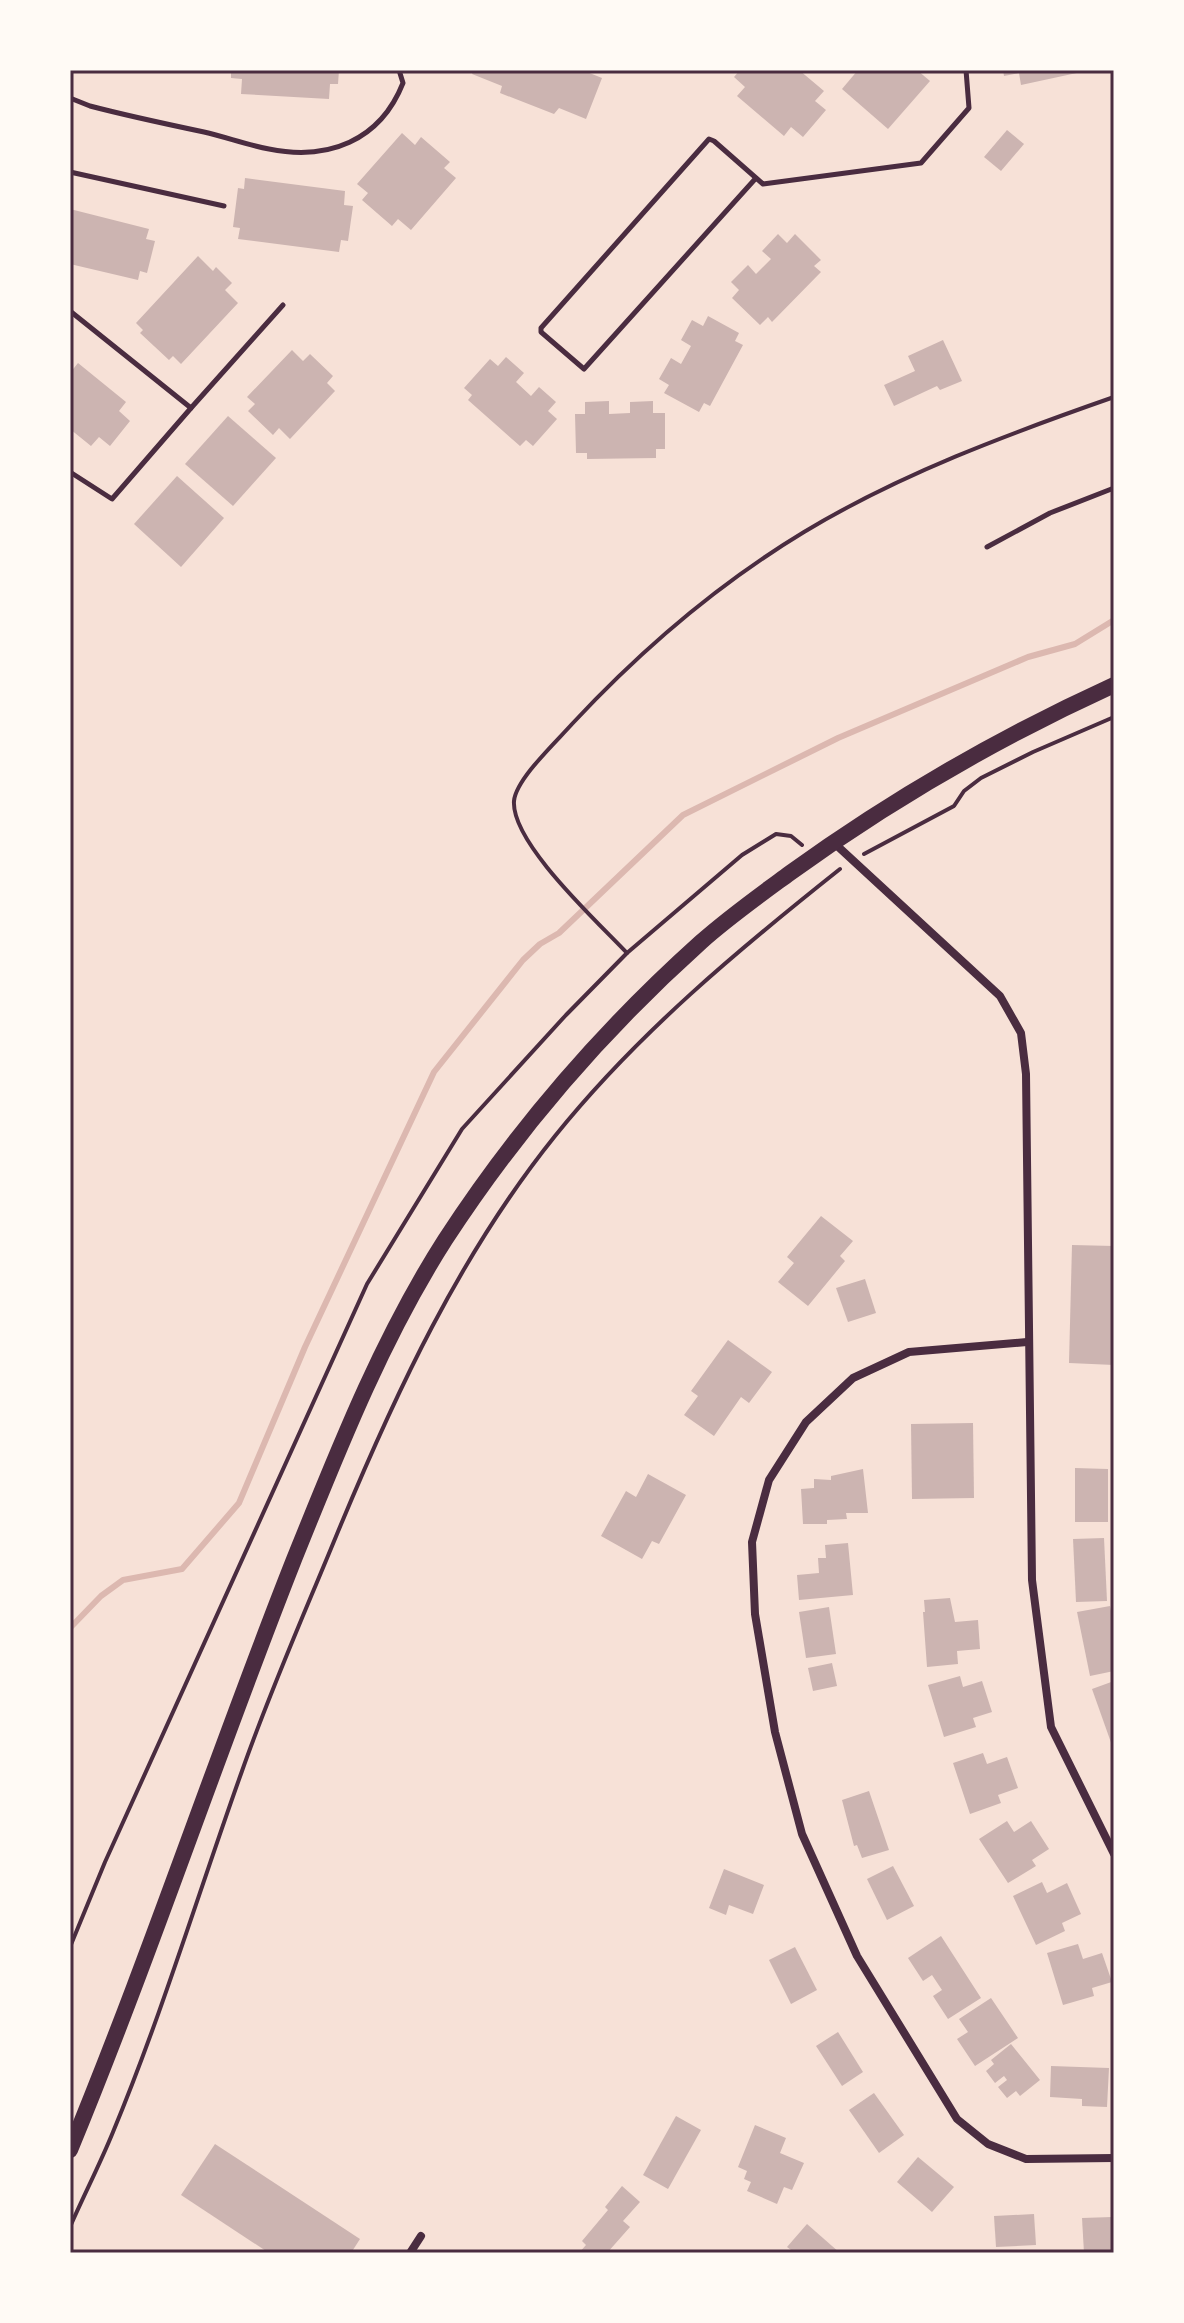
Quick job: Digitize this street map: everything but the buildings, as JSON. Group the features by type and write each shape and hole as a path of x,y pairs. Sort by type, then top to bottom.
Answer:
{"main road":[{"path":"70,2150 330,1471 384,1350 444,1242 520,1135 622,1017 703,940 833,841 951,769 1114,685"}],"street":[{"path":"833,841 1000,996 1021,1033 1026,1074 1032,1580 1051,1727 1114,1854"},
{"path":"1027,1342 909,1352 853,1378 806,1422 769,1480 752,1542 755,1614 775,1732 802,1834 857,1956 957,2119 988,2144 1026,2159 1114,2158"},
{"path":"410,2253 421,2236"}],"lane":[{"path":"70,98 90,106 270,150 316,153 339,147 369,132 394,104 403,83 399,70"},
{"path":"756,178 584,369 541,332 541,328 709,139 714,141 763,184 921,163 969,108 966,70"},
{"path":"70,172 224,206"},
{"path":"70,472 112,499 283,305"},
{"path":"70,311 191,408"},
{"path":"987,547 1050,513 1114,488"}],"path":[{"path":"627,953 563,886 524,834 516,816 516,792 547,751 585,710 675,626 757,563 804,532 922,472 1028,427 1114,397"},
{"path":"70,2227 113,2133 171,1978 243,1768 372,1450 396,1396 491,1225 554,1137 594,1090 748,942 853,859 954,806 964,791 981,778 1114,717"},
{"path":"70,1947 105,1862 367,1284 462,1129 627,953 742,855 776,834 791,836 814,856"}],"waterway":[{"path":"70,1628 101,1596 123,1580 182,1569 239,1503 305,1347 434,1072 523,960 540,944 559,933 683,815 838,738 1028,657 1075,644 1114,620"}]}
